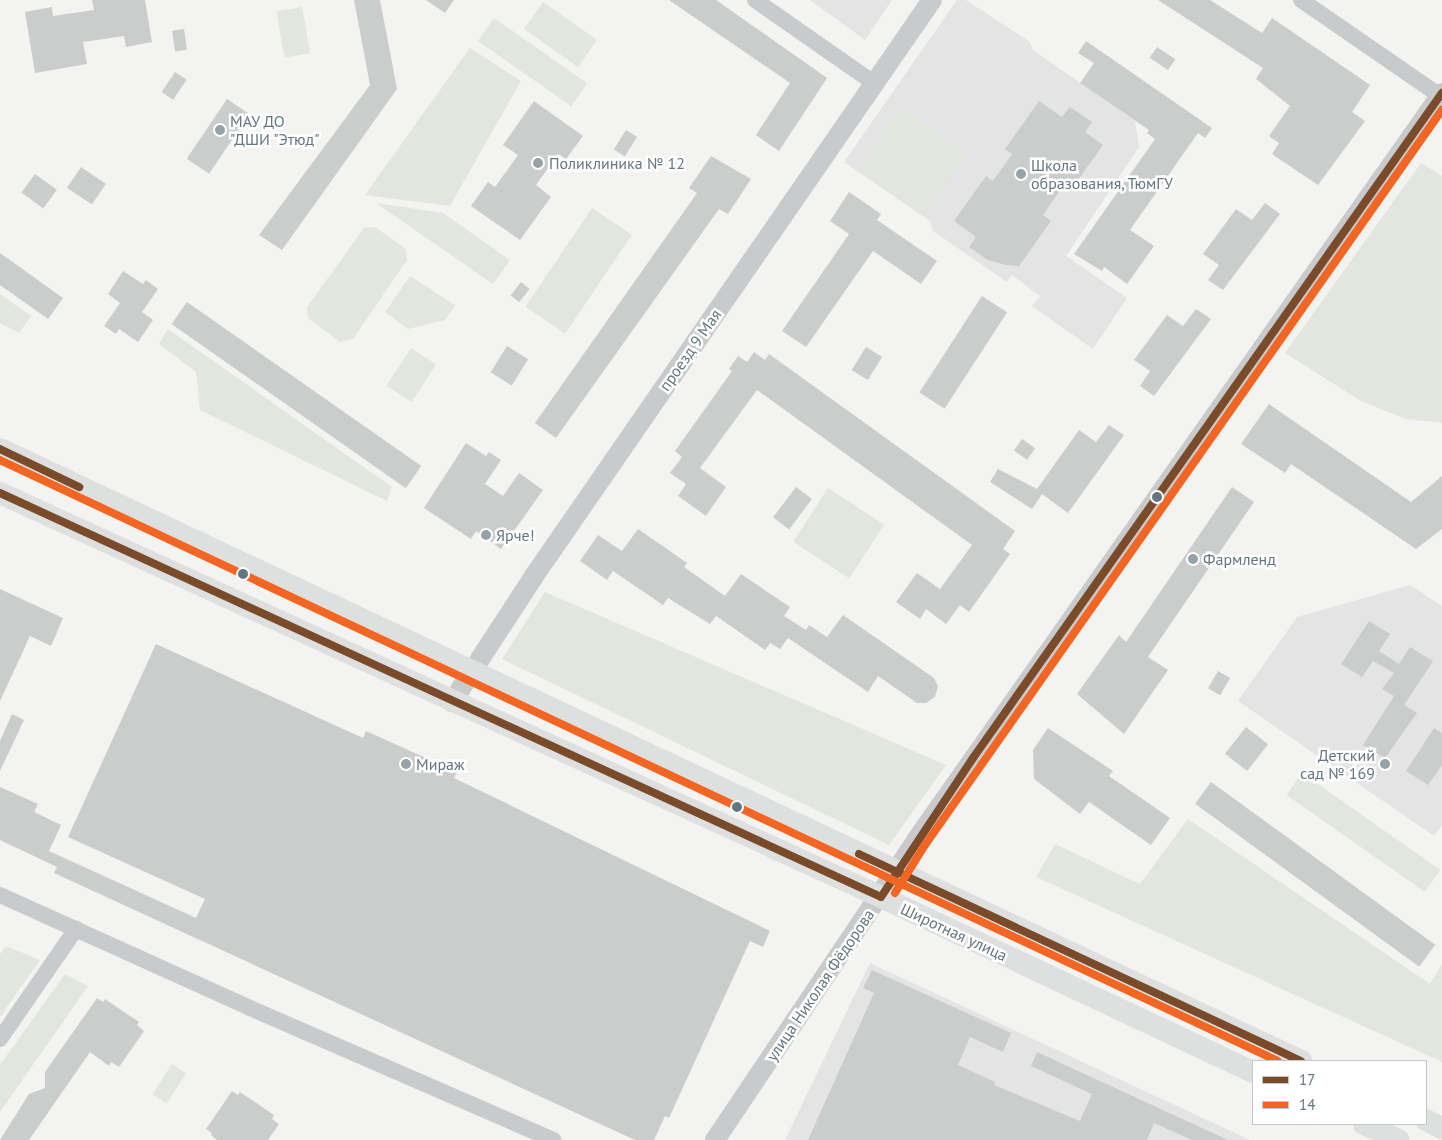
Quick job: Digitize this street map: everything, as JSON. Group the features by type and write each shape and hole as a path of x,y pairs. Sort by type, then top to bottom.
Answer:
{"main road":[{"name":"Широтная улица","path":"0,449 1298,1060"},
{"name":"Широтная улица","path":"0,493 452,702 881,897 1252,1072"},
{"path":"1427,1120 1442,1128"},
{"path":"1366,1125 1399,1140"}],"street":[{"path":"755,0 874,83"},
{"name":"проезд 9 Мая","path":"452,702 471,671 932,0"},
{"path":"1301,0 1441,94"},
{"name":"улица Николая Фёдорова","path":"715,1140 881,897 896,871 1441,94"},
{"path":"0,894 554,1140"},
{"path":"0,1039 76,929"}],"shaded area":[{"path":"810,0 892,0 865,40"},
{"path":"957,0 966,0 1030,42 1033,50 1135,121 1139,147 1066,256 1127,298 1093,349 1032,306 1040,296 1012,275 1007,282 933,231 930,221 844,162"},
{"path":"543,2 597,40 578,67 524,29"},
{"path":"302,7 310,53 285,58 276,12"},
{"path":"494,18 587,83 571,106 478,41"},
{"path":"470,48 521,81 450,206 365,195"},
{"path":"901,107 967,153 924,214 858,168"},
{"path":"1421,163 1442,176 1442,423 1406,419 1361,401 1285,353"},
{"path":"376,203 443,213 510,260 493,284"},
{"path":"592,208 632,235 565,333 525,307"},
{"path":"375,227 406,249 407,260 353,339 340,342 308,318 307,307 364,228"},
{"path":"410,276 455,305 445,320 408,329 385,312"},
{"path":"0,294 31,316 19,333 0,323"},
{"path":"168,329 392,487 387,501 200,410 196,372 159,344"},
{"path":"411,348 436,364 412,402 386,386"},
{"path":"828,488 884,524 849,578 793,542"},
{"name":"Детский сад № 169","path":"1410,585 1442,606 1442,826 1434,836 1238,701 1297,617"},
{"path":"545,592 946,765 889,845 502,659"},
{"path":"1302,773 1440,870 1425,892 1287,795"},
{"path":"1188,819 1430,984 1442,964 1442,1062 1036,877 1055,844 1140,884"},
{"path":"6,946 40,960 0,1017 0,954"},
{"path":"870,963 1250,1140 785,1140"},
{"path":"65,974 88,986 0,1112 0,1065"},
{"path":"172,1064 186,1073 167,1103 152,1094"}],"building":[{"path":"92,0 145,0 152,42 126,47 124,36 83,42 87,64 35,73 25,12 52,7 53,16 94,10"},
{"path":"354,0 380,0 397,89 282,250 259,235 370,85"},
{"path":"426,0 454,0 445,13"},
{"path":"669,0 716,0 827,78 779,151 756,135 790,83"},
{"path":"1158,0 1210,0 1262,33 1272,18 1370,85 1352,112 1365,121 1318,185 1272,154 1279,143 1269,136 1290,106 1256,79 1263,68"},
{"path":"184,29 187,50 175,51 172,31"},
{"path":"1086,41 1212,128 1205,138 1198,133 1130,230 1154,246 1127,284 1104,267 1102,271 1074,254 1155,139 1147,133 1149,130 1080,83 1094,63 1078,53"},
{"path":"1157,47 1175,59 1168,70 1150,58"},
{"path":"175,72 187,80 173,100 162,92"},
{"path":"227,99 249,114 209,174 187,159"},
{"path":"534,101 583,136 566,159 558,154 536,185 551,197 520,240 471,206 488,182 495,187 518,155 503,145"},
{"path":"1039,101 1062,117 1070,107 1092,122 1085,132 1103,145 1070,191 1063,186 1043,215 1051,221 1019,266 1006,265 988,260 969,247 976,237 954,221 986,176 993,181 1012,154 1005,149"},
{"path":"626,130 637,137 625,156 614,150"},
{"path":"711,156 751,179 728,214 719,209 556,438 535,423 697,193 689,188"},
{"path":"81,167 106,184 92,205 67,188"},
{"path":"35,174 57,190 43,208 21,193"},
{"path":"849,192 881,214 877,220 937,261 921,284 873,251 806,347 782,331 849,234 830,221"},
{"path":"1265,203 1280,214 1223,290 1208,280 1219,265 1203,254 1236,209 1252,220"},
{"path":"0,253 63,298 48,319 0,285"},
{"path":"123,271 143,284 146,280 158,289 142,312 153,320 138,342 119,329 116,334 104,326 120,303 108,294"},
{"path":"521,282 530,289 519,302 511,295"},
{"path":"982,296 1007,312 945,409 919,392"},
{"path":"187,302 421,466 406,488 172,324"},
{"path":"1196,309 1211,319 1154,396 1140,386 1150,371 1134,360 1167,315 1183,326"},
{"path":"507,346 528,359 512,386 491,372"},
{"path":"866,347 882,357 868,380 852,370"},
{"path":"754,352 765,360 769,354 1015,531 1003,549 1010,554 969,612 960,605 946,624 926,609 920,619 896,602 917,573 940,589 972,545 757,390 700,468 726,487 706,516 678,496 686,484 670,473 682,457 675,451 732,371 729,369 738,356 747,362"},
{"path":"1269,404 1411,502 1442,476 1442,529 1416,549 1291,464 1285,473 1241,444"},
{"path":"1109,425 1124,435 1068,513 1042,494 1032,509 990,482 998,469 1037,489 1079,430 1096,442"},
{"path":"1022,439 1035,448 1027,460 1014,450"},
{"path":"466,443 486,456 489,452 501,460 485,484 503,496 519,473 543,490 501,549 476,531 471,539 424,508"},
{"path":"796,487 812,499 789,529 773,517"},
{"path":"1232,487 1254,502 1148,657 1168,670 1124,734 1077,694 1119,635 1126,642"},
{"path":"638,529 687,563 684,567 725,596 741,574 790,607 784,616 806,630 809,625 827,637 843,615 934,678 938,686 935,697 926,703 917,703 878,676 868,692 788,638 780,649 770,643 765,650 716,616 710,624 668,598 663,605 613,571 607,580 580,561 598,535 622,551"},
{"path":"0,589 63,618 51,646 30,636 0,701"},
{"path":"1369,621 1390,634 1379,651 1399,664 1410,647 1433,661 1404,705 1417,713 1385,758 1363,745 1394,696 1382,689 1394,673 1373,661 1362,677 1341,664"},
{"path":"156,644 363,738 366,731 457,772 454,778 770,931 763,947 750,941 669,1118 665,1116 654,1140 635,1140 54,873 57,867 0,840 0,787 38,804 34,812 61,825 49,851 196,918 205,899 68,837"},
{"path":"1218,671 1230,678 1220,695 1208,688"},
{"path":"12,714 24,720 0,771 0,741"},
{"path":"1246,727 1268,744 1247,771 1225,754"},
{"path":"1048,728 1113,771 1109,776 1170,818 1151,845 1089,802 1080,814 1034,779 1033,750"},
{"path":"1434,728 1442,733 1442,765 1428,785 1406,771"},
{"path":"1211,782 1435,945 1419,967 1195,804"},
{"path":"872,970 1011,1033 1003,1052 970,1037 958,1065 995,1082 994,1085 1080,1121 1092,1094 1031,1066 1037,1052 1228,1140 1192,1140 1154,1123 1147,1140 808,1140 874,993 863,988"},
{"path":"97,998 103,1002 105,999 139,1022 137,1025 144,1031 119,1067 111,1062 109,1066 90,1052 29,1140 0,1140 29,1094 45,1088 45,1072"},
{"path":"232,1091 238,1095 240,1092 274,1115 272,1119 279,1124 268,1140 217,1140 206,1129"}],"transit line":[{"name":"17","path":"0,493 881,897 973,758 1442,93"},
{"name":"14","path":"895,893 925,845 1442,110"},
{"name":"17","path":"0,449 79,487"},
{"name":"14","path":"0,460 1276,1060"},
{"name":"17","path":"859,854 1299,1060"}],"place":[{"name":"МАУ ДО \"ДШИ \"Этюд\"","path":"220,130"},
{"name":"Поликлиника № 12","path":"538,163"},
{"name":"Школа образования, ТюмГУ","path":"1021,174"},
{"name":"Ярче!","path":"486,535"},
{"name":"Фармленд","path":"1193,559"},
{"name":"Мираж","path":"406,764"},
{"name":"Детский сад № 169","path":"1385,764"}]}
